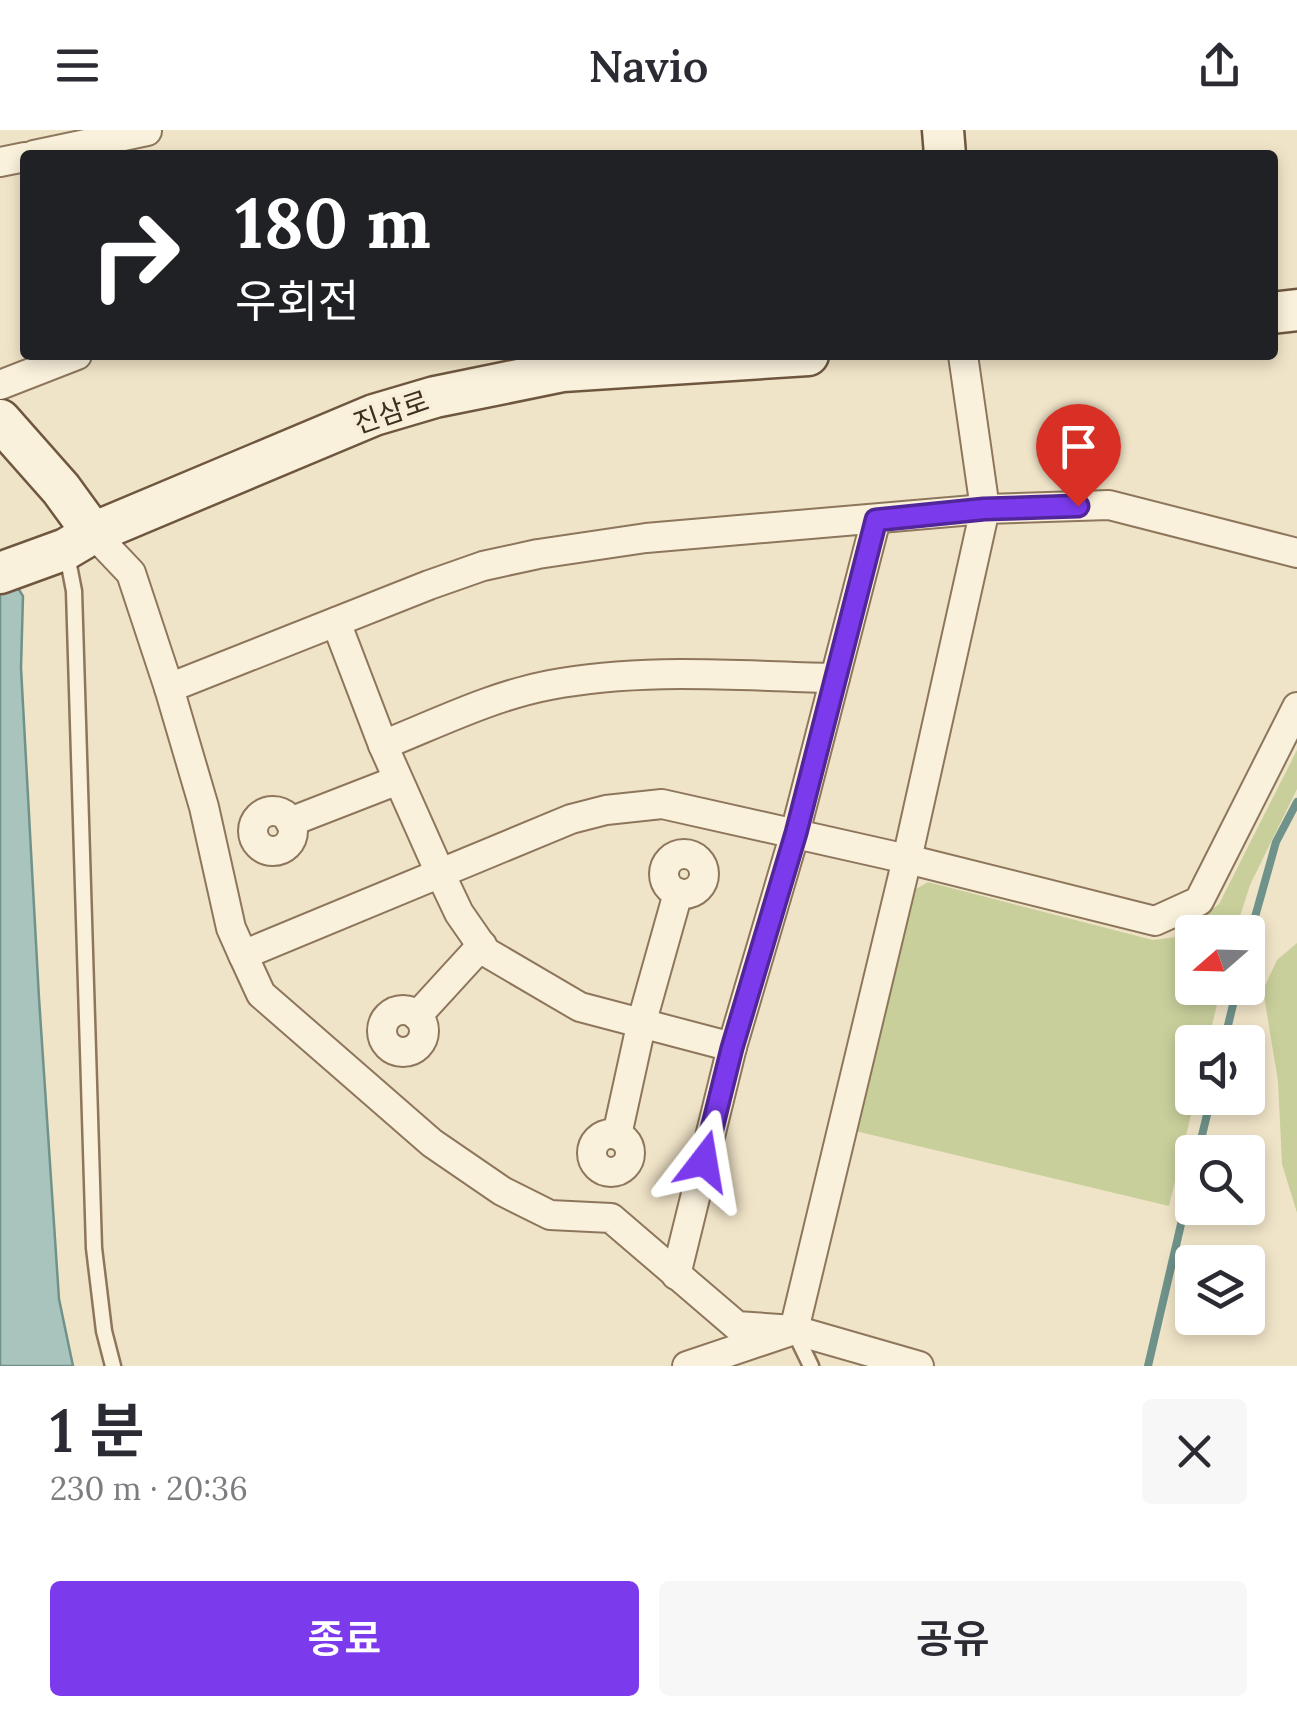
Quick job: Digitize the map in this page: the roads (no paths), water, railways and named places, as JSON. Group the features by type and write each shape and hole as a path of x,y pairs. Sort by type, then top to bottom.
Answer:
{"street":[{"path":"57,150 147,130"},
{"path":"0,385 64,360"},
{"name":"진삼로","path":"0,573 374,416 435,397 563,371 731,360"},
{"path":"794,1330 908,858 984,509 964,360"},
{"path":"0,420 61,489 66,547 131,573 204,807 231,928 262,994 432,1143 502,1192 550,1215 611,1218 737,1326 794,1330 919,1366"},
{"path":"170,688 483,566 646,538 984,509 1109,505 1297,554"},
{"path":"676,1275 732,1048 796,833 876,520"},
{"path":"336,622 383,745 440,873 459,913 482,945 519,974 580,1007 732,1048"},
{"path":"383,745 502,697 612,675 835,678"},
{"path":"243,955 571,819 606,810 662,804 908,858 1155,921 1199,901 1297,706"},
{"path":"290,822 398,780"},
{"path":"617,1135 642,1021 678,893"},
{"path":"417,1016 482,945"},
{"path":"687,1366 794,1330"}],"lane":[{"path":"66,547 74,591 94,1248 104,1332 113,1366"},
{"path":"794,1330 811,1366"}],"water":[{"path":"0,560 23,596 21,668 39,998 59,1299 73,1366 0,1366"}],"waterway":[{"path":"1256,915 1276,842 1297,802"},
{"path":"1228,1025 1233,1005"},
{"path":"1202,1135 1207,1115"},
{"path":"1148,1366 1181,1225"}]}
